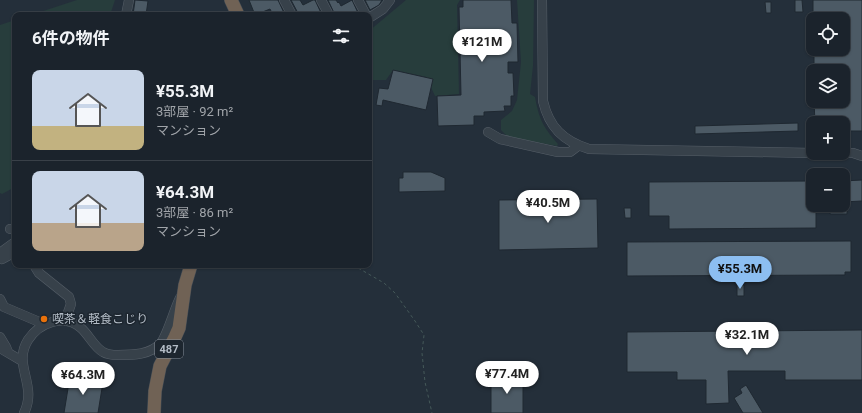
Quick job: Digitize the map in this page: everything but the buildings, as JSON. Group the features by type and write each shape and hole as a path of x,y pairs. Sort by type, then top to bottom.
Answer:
{"highway":[{"path":"231,0 237,12"},
{"name":"487","path":"154,413 155,391 160,366 179,328 185,286 190,268"}],"street":[{"path":"126,12 128,0"},
{"path":"284,0 290,12"},
{"path":"321,0 327,12"},
{"path":"358,0 364,12"},
{"path":"372,16 383,9 390,0"},
{"path":"542,0 543,101 546,113 555,128 567,140 578,146 589,149 806,153"},
{"path":"488,132 500,139 558,152 570,152 578,146"},
{"path":"850,153 862,156"},
{"path":"12,244 0,254 2,259 12,254"},
{"path":"36,268 39,273 70,297 72,304 65,321"},
{"path":"24,413 28,405 29,393 22,361 23,350 28,340 36,330 44,324 54,321 65,321 79,327 97,347 104,352 111,354 134,355 146,352 154,349 161,342 185,286"},
{"path":"1,305 44,324"},
{"path":"0,337 6,347 4,350 22,361"}],"path":[{"path":"357,268 384,283 395,293 424,335 422,353 425,382 432,413"}],"green space":[{"path":"77,0 115,0 111,12 40,12"},
{"path":"406,0 460,0 457,5 459,94 435,96 426,77 393,70 386,80 372,80 372,28"},
{"path":"517,0 534,0 533,66 530,94 535,97 542,122 558,144 557,146 508,137 501,130 501,120 512,111 517,100 521,62"},
{"path":"12,21 12,189 2,194 0,193 0,25"}],"place":[{"name":"喫茶＆軽食こじり","path":"44,319"}]}
